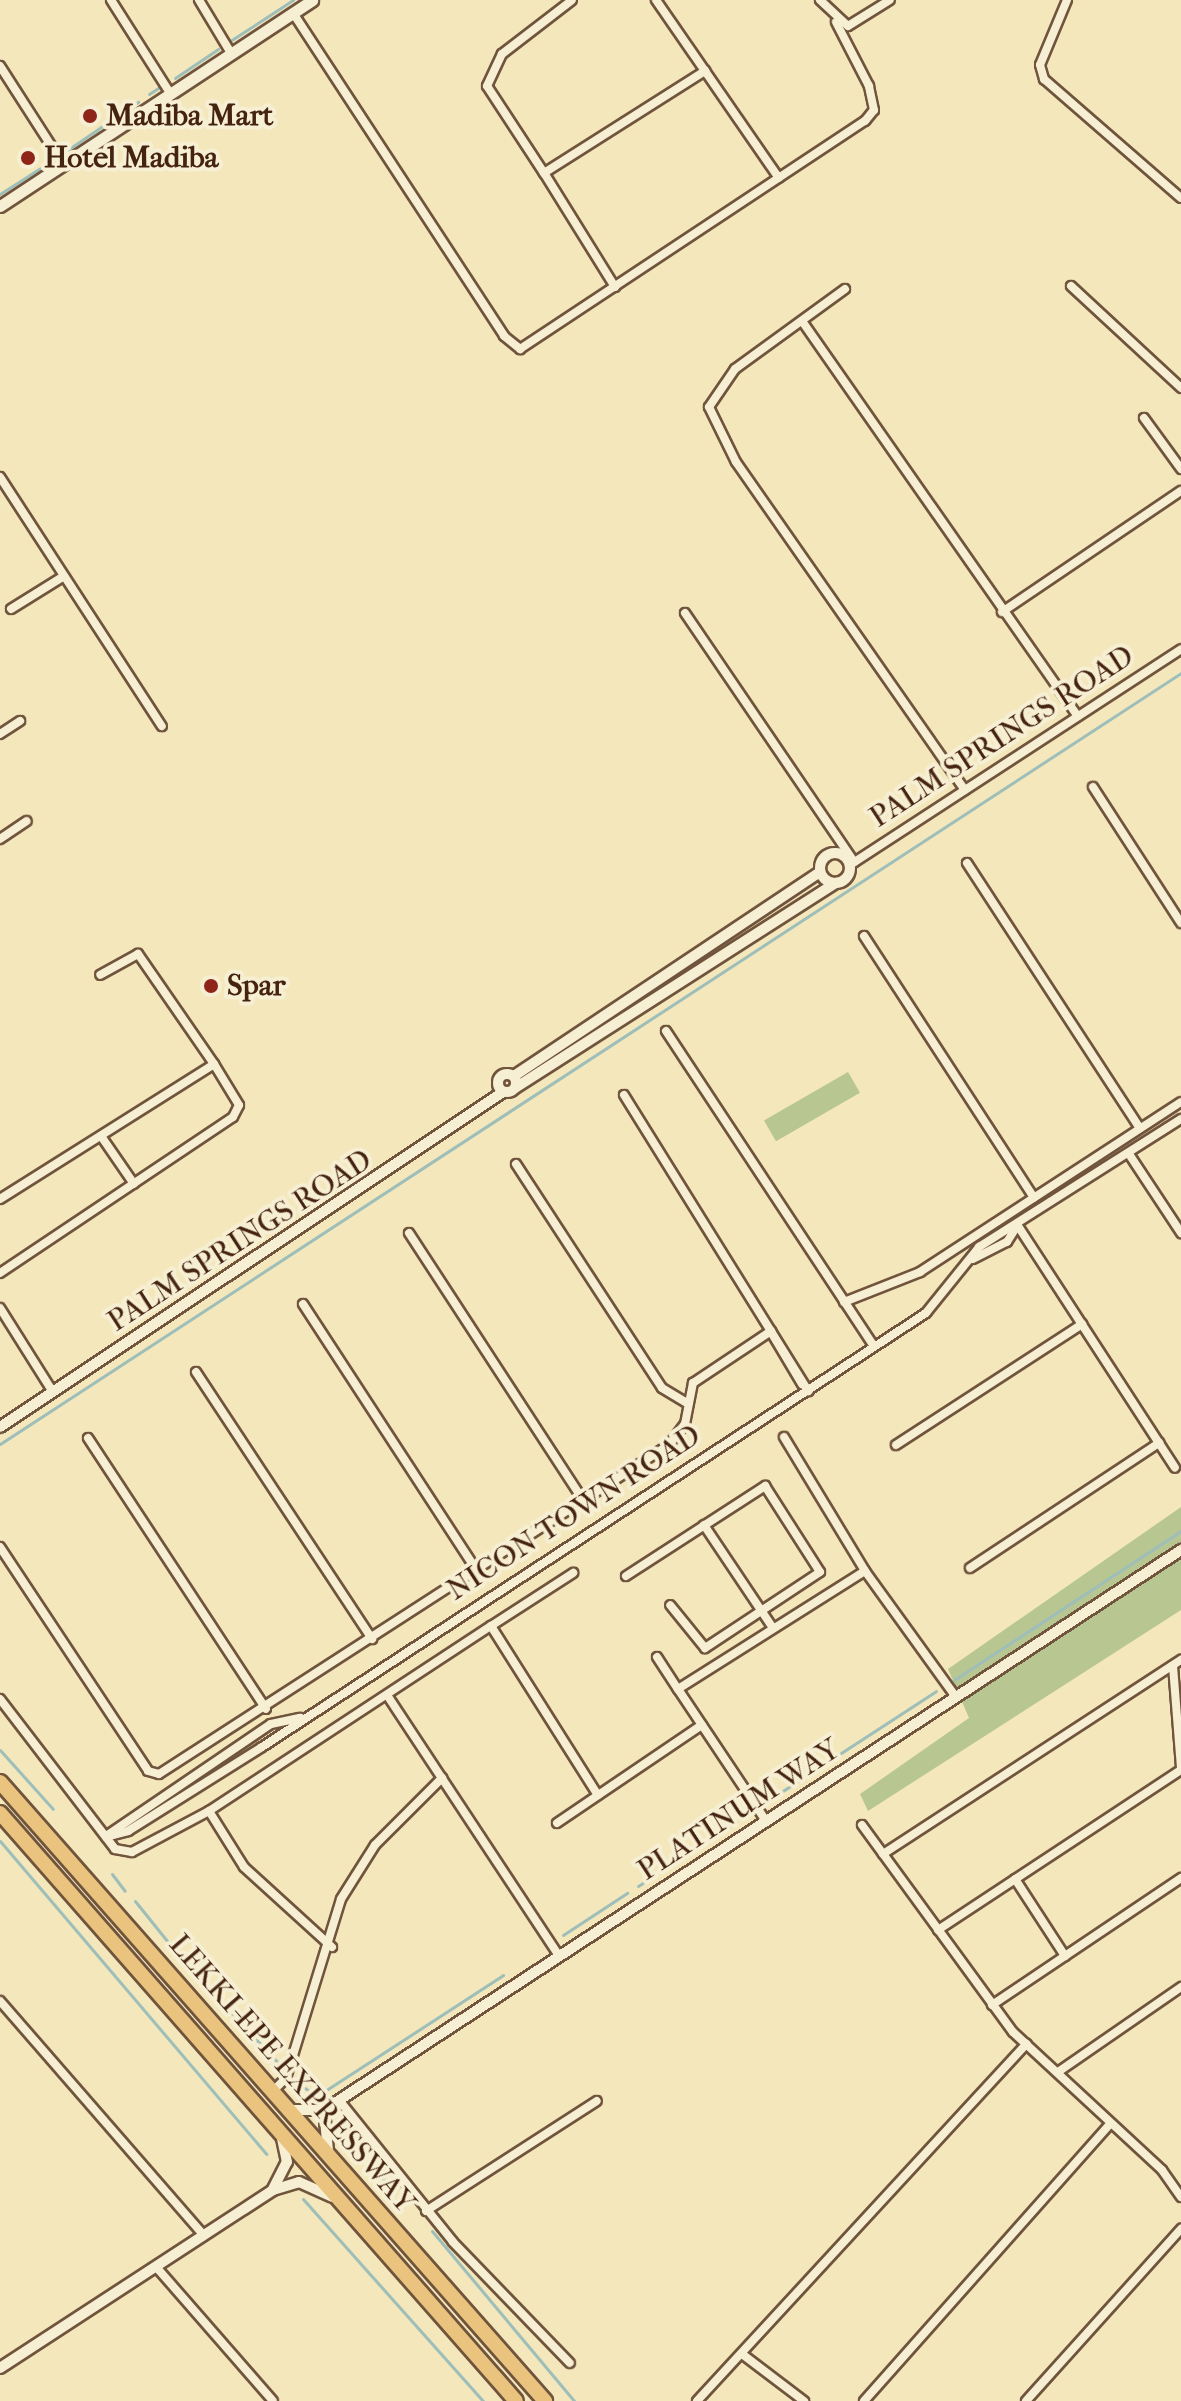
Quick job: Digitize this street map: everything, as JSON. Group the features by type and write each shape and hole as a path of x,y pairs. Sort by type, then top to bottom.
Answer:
{"highway":[{"name":"LEKKI-EPE EXPRESSWAY","path":"0,1782 545,2401"},
{"name":"LEKKI-EPE EXPRESSWAY","path":"0,1813 516,2401"}],"main road":[{"path":"0,206 312,0"}],"street":[{"path":"111,0 170,93"},
{"path":"199,0 231,53"},
{"path":"572,0 502,54 487,86 615,287"},
{"path":"656,0 779,178"},
{"path":"293,13 511,344 529,348 874,110 836,22 820,0"},
{"path":"836,22 861,22 890,0"},
{"path":"1067,0 1040,65 1044,79 1181,198"},
{"path":"0,66 63,164"},
{"path":"544,173 705,71"},
{"path":"1071,286 1181,388"},
{"path":"845,289 722,382 711,396 713,420 965,790"},
{"path":"802,321 1002,612 1078,716"},
{"path":"1144,418 1181,469"},
{"path":"0,477 162,726"},
{"path":"1002,612 1181,491"},
{"path":"11,609 64,576"},
{"path":"685,613 852,863"},
{"name":"PALM SPRINGS ROAD","path":"852,863 1181,649"},
{"path":"0,734 20,721"},
{"path":"1093,787 1181,923"},
{"path":"0,839 27,821"},
{"path":"831,854 852,863 836,883 515,1088 503,1092 500,1077 514,1076 820,872 831,854"},
{"path":"967,863 1140,1128"},
{"path":"820,872 836,883"},
{"path":"864,936 1034,1198"},
{"path":"0,1273 238,1110 214,1064 138,954 100,975"},
{"path":"666,1031 874,1347"},
{"path":"0,1199 214,1064"},
{"path":"514,1076 515,1088"},
{"name":"PALM SPRINGS ROAD","path":"0,1427 503,1092"},
{"path":"624,1095 808,1391"},
{"path":"844,1302 920,1272 1181,1102"},
{"name":"NICON TOWN ROAD","path":"248,1745 279,1736 300,1718 926,1313 973,1259 1181,1119"},
{"path":"101,1136 134,1184"},
{"path":"1129,1154 1181,1233"},
{"path":"516,1164 662,1388 689,1404"},
{"path":"1018,1226 1175,1468"},
{"path":"409,1233 584,1501"},
{"path":"303,1304 477,1571"},
{"path":"0,1308 53,1392"},
{"path":"896,1445 1082,1324"},
{"path":"0,1547 148,1771 175,1768 676,1439 699,1376 771,1331"},
{"path":"196,1372 372,1639"},
{"path":"784,1437 865,1571 956,1697"},
{"path":"88,1438 266,1709"},
{"path":"970,1568 1159,1443"},
{"path":"626,1576 765,1486 820,1572 760,1613 698,1648 670,1605"},
{"path":"704,1525 760,1613 773,1628"},
{"name":"PLATINUM WAY","path":"324,2110 1181,1550"},
{"path":"678,1689 865,1571"},
{"path":"0,1699 115,1849 132,1852 209,1811 573,1573"},
{"path":"491,1626 598,1795"},
{"path":"657,1657 766,1821"},
{"path":"938,1930 1181,1769 1177,1663"},
{"path":"883,1854 1177,1663"},
{"path":"387,1695 559,1956"},
{"name":"NICON TOWN ROAD","path":"106,1837 128,1831 248,1745 271,1724 300,1718"},
{"path":"271,1724 279,1736"},
{"path":"557,1823 702,1725"},
{"path":"273,2091 286,2078 332,1947 341,1899 375,1845 442,1778"},
{"path":"209,1811 244,1867 332,1947"},
{"path":"862,1825 992,2005 1027,2044 1181,2197"},
{"path":"992,2005 1181,1878"},
{"path":"1015,1879 1065,1956"},
{"path":"1058,2072 1181,1987"},
{"path":"0,2001 204,2236"},
{"path":"697,2401 1027,2044"},
{"path":"339,2100 426,2211 570,2363"},
{"path":"426,2211 597,2101"},
{"path":"289,2109 324,2110 330,2156"},
{"path":"864,2401 1110,2124"},
{"path":"273,2190 287,2162 275,2126"},
{"path":"0,2368 273,2190 310,2184 349,2211"},
{"path":"1026,2401 1181,2229"},
{"path":"157,2268 273,2401"},
{"path":"742,2354 804,2401"}],"green space":[{"path":"848,1072 860,1093 776,1141 764,1120"},
{"path":"1181,1507 1181,1610 868,1811 860,1794 969,1718 948,1669"}],"waterway":[{"path":"227,43 293,0"},
{"path":"175,78 218,49"},
{"path":"149,94 163,85"},
{"path":"63,153 138,102"},
{"path":"0,194 53,160"},
{"path":"0,1444 1181,673"},
{"path":"954,1680 1181,1531"},
{"path":"775,1796 936,1691"},
{"path":"0,1750 53,1809"},
{"path":"707,1841 736,1822"},
{"path":"0,1841 266,2154"},
{"path":"664,1869 698,1847"},
{"path":"112,1874 125,1891"},
{"path":"638,1886 654,1876"},
{"path":"563,1935 627,1893"},
{"path":"135,1901 172,1947"},
{"path":"180,1957 279,2064"},
{"path":"296,2082 317,2096 503,1975"},
{"path":"337,2126 388,2184"},
{"path":"303,2199 483,2401"},
{"path":"432,2231 574,2401"}],"place":[{"name":"Madiba Mart","path":"90,116"},
{"name":"Hotel Madiba","path":"28,158"},
{"name":"Spar","path":"211,986"}]}
